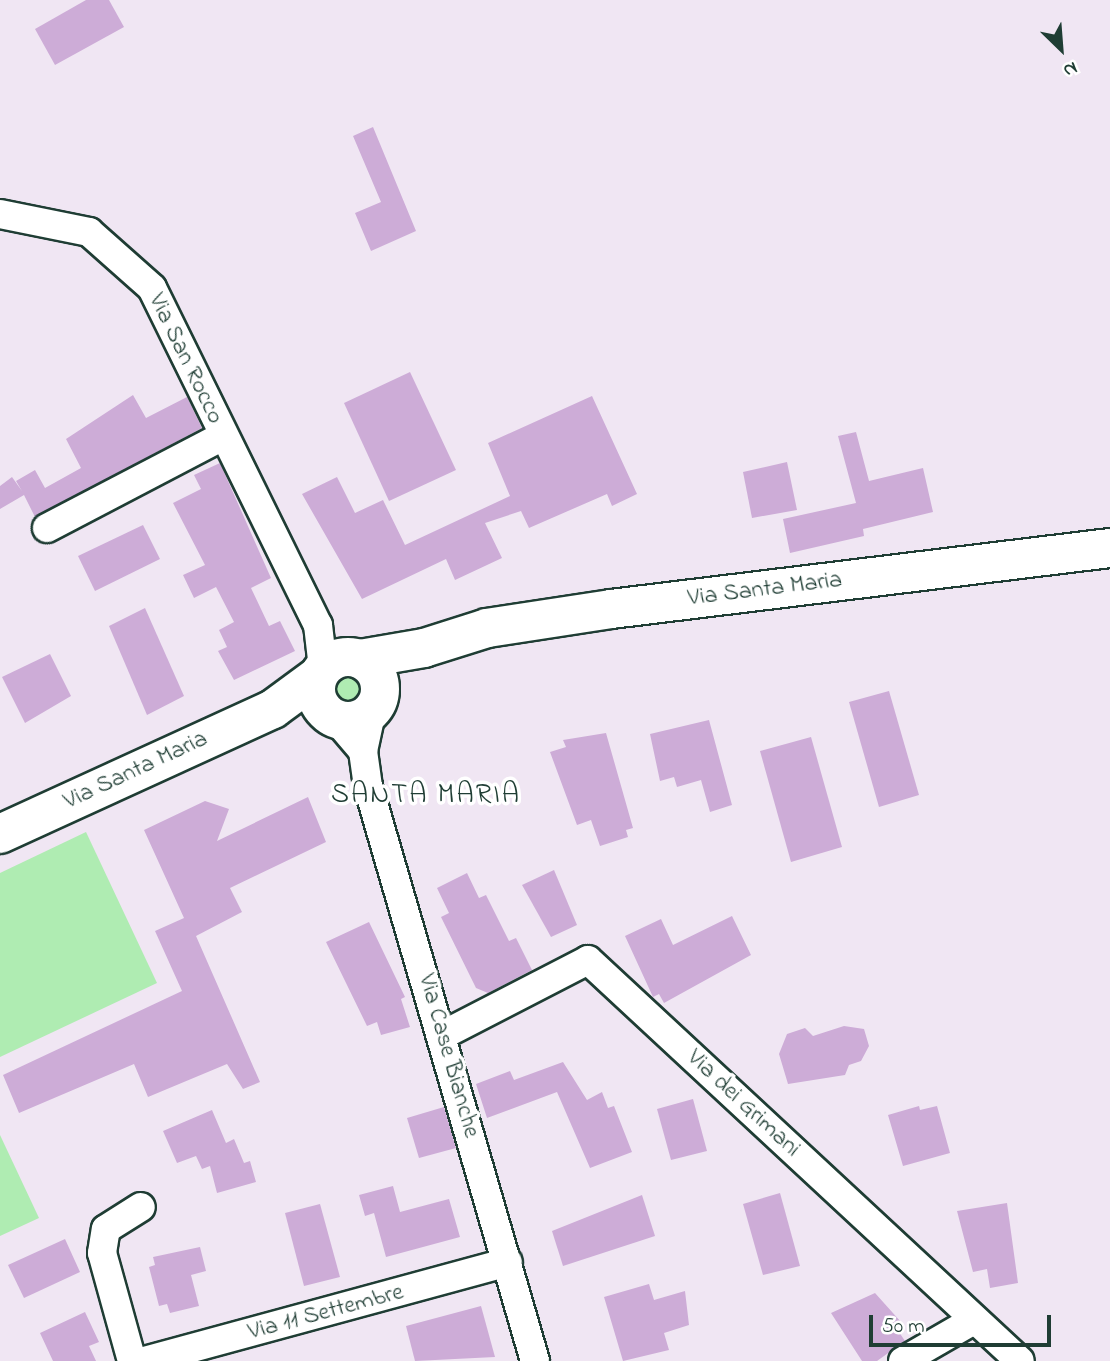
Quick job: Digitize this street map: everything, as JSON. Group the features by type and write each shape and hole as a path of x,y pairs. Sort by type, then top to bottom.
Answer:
{"main road":[{"name":"Via Santa Maria","path":"0,834 273,709 338,665 424,648 487,628 597,611 1110,548"},
{"name":"Via Santa Maria","path":"273,709 354,720 376,701 424,648"},
{"path":"330,715 316,694 338,665 376,673 376,701"}],"street":[{"name":"Via San Rocco","path":"0,214 89,232 152,288 338,665"},
{"name":"Via San Rocco","path":"47,528 223,436"},
{"name":"Via Case Bianche","path":"376,701 363,751 368,786 535,1361"},
{"path":"330,715 363,751"},
{"name":"Via dei Grimani","path":"442,1036 588,960 1020,1361"},
{"path":"132,1361 102,1253 106,1229 141,1207"},
{"name":"Via 11 Settembre","path":"144,1361 508,1262"},
{"path":"903,1361 974,1320"}],"green space":[{"path":"348,676 357,680 361,689 357,698 348,702 339,698 335,689 339,680"},
{"path":"86,832 157,983 0,1057 0,873"},
{"path":"0,1135 39,1218 0,1236"}],"building":[{"path":"86,0 109,0 124,27 55,65 35,29"},
{"path":"373,127 416,231 371,251 355,213 381,202 353,136"},
{"path":"410,372 456,470 389,501 344,403"},
{"path":"133,395 146,418 187,397 202,428 35,517 24,495 0,509 0,486 12,477 22,491 16,481 35,470 45,488 81,468 66,439"},
{"path":"592,396 637,494 612,506 607,494 529,528 521,511 485,523 502,558 455,580 446,559 362,599 302,494 337,477 355,513 383,500 405,545 510,496 488,443"},
{"path":"856,432 869,481 923,468 933,512 863,529 864,536 790,553 783,519 856,503 838,436"},
{"path":"787,462 797,510 752,518 743,472"},
{"path":"220,463 271,578 251,588 269,626 280,621 295,651 234,680 218,651 227,647 219,630 234,622 216,587 194,598 183,575 205,565 173,503 201,489 194,475"},
{"path":"143,525 160,559 95,591 78,556"},
{"path":"145,608 184,696 147,715 109,626"},
{"path":"50,654 71,696 25,723 2,677"},
{"path":"889,691 919,795 879,807 849,702"},
{"path":"709,720 732,805 710,812 701,780 677,787 674,777 660,781 650,734"},
{"path":"606,733 633,828 626,830 628,837 600,846 591,820 577,825 550,752 566,747 563,740"},
{"path":"811,737 842,847 791,862 760,751"},
{"path":"308,797 326,842 230,888 242,912 196,936 260,1082 243,1089 227,1064 148,1097 134,1064 19,1113 3,1075 182,991 155,931 184,918 144,830 205,801 229,809 217,841"},
{"path":"554,870 577,925 551,937 522,885"},
{"path":"467,873 479,898 486,895 509,941 516,938 532,970 488,993 476,988 441,917 449,913 437,888"},
{"path":"732,916 751,955 664,1003 659,994 653,997 625,936 661,919 673,945"},
{"path":"369,922 405,997 401,999 410,1027 381,1035 377,1022 367,1026 326,942"},
{"path":"844,1026 864,1029 869,1046 861,1061 849,1065 845,1075 788,1084 779,1054 787,1034 805,1028 813,1036"},
{"path":"563,1062 587,1100 602,1092 608,1108 614,1106 632,1152 590,1168 557,1092 487,1118 476,1084 510,1071 514,1080"},
{"path":"693,1099 707,1151 671,1160 657,1109"},
{"path":"919,1106 920,1110 937,1106 950,1153 903,1166 888,1115"},
{"path":"444,1107 456,1148 419,1158 407,1118"},
{"path":"212,1110 226,1143 234,1139 244,1163 250,1161 256,1182 217,1193 210,1166 202,1169 196,1156 177,1163 163,1131"},
{"path":"393,1186 400,1212 449,1199 460,1237 386,1257 374,1213 365,1216 359,1195"},
{"path":"780,1193 800,1266 763,1275 743,1204"},
{"path":"642,1195 655,1236 563,1266 552,1231"},
{"path":"1007,1203 1018,1283 990,1288 987,1269 973,1272 957,1211"},
{"path":"320,1204 340,1277 304,1286 285,1213"},
{"path":"65,1239 80,1272 24,1298 8,1265"},
{"path":"200,1247 206,1271 191,1275 199,1306 170,1313 167,1304 159,1306 149,1267 155,1265 153,1257"},
{"path":"649,1284 654,1300 685,1291 689,1325 664,1333 669,1350 623,1361 604,1297"},
{"path":"875,1293 901,1322 895,1326 905,1341 877,1361 862,1361 831,1313"},
{"path":"481,1306 495,1357 415,1361 406,1326"},
{"path":"85,1312 99,1342 89,1346 96,1361 53,1361 40,1333"}],"district":[{"name":"SANTA MARIA","path":"426,796"}]}
